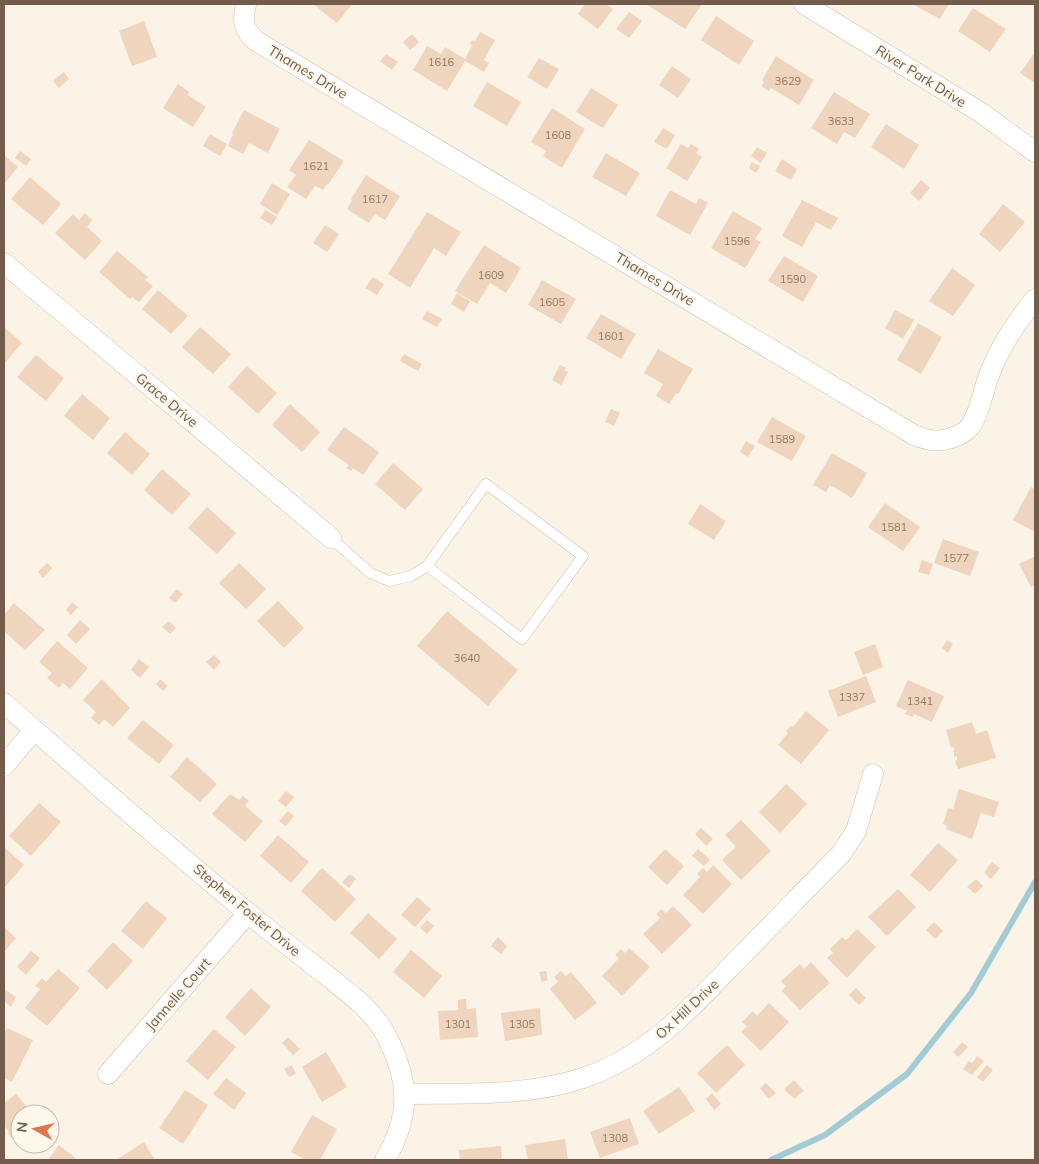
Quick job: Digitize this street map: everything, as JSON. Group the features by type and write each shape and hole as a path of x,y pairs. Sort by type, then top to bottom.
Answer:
{"street":[{"name":"Thames Drive","path":"246,4 244,23 248,33 256,41 914,435 931,442 945,441 958,436 968,429 976,414 992,368 1007,339 1035,300"},
{"name":"River Park Drive","path":"804,4 980,112 1035,152"},
{"name":"Grace Drive","path":"4,263 331,538"},
{"name":"Stephen Foster Drive","path":"4,703 248,913 368,1011 385,1033 398,1063 406,1094 402,1122 385,1160"},
{"path":"4,766 34,730"},
{"name":"Ox Hill Drive","path":"406,1094 502,1092 560,1084 586,1077 623,1061 659,1037 701,997 841,854 856,831 873,774"},
{"name":"Jannelle Court","path":"108,1074 248,913"}],"lane":[{"path":"331,538 370,573 389,581 410,576 427,566 486,484 583,556 522,638 427,566"}],"building":[{"path":"313,4 352,4 337,23"},
{"path":"585,4 606,4 613,9 598,29 578,14"},
{"path":"646,4 702,4 685,29"},
{"path":"912,4 949,4 940,19"},
{"path":"973,8 1006,29 990,52 958,31"},
{"path":"629,12 642,21 629,38 616,29"},
{"path":"716,16 754,41 739,65 701,40"},
{"path":"144,21 157,57 132,66 119,31"},
{"path":"480,32 495,40 484,60 489,63 484,72 465,61 447,91 413,70 427,46 441,54 445,47 465,59 472,45 470,44 472,40 475,41"},
{"path":"412,34 419,42 410,50 403,42"},
{"path":"1035,52 1035,83 1020,73"},
{"path":"386,54 398,62 392,70 380,61"},
{"path":"776,56 814,80 799,105 771,88 769,91 761,86 764,82 762,80"},
{"path":"539,58 559,69 547,89 527,77"},
{"path":"672,66 691,79 678,98 659,85"},
{"path":"64,72 69,79 59,88 53,81"},
{"path":"487,82 521,102 507,126 473,106"},
{"path":"178,84 189,92 188,95 206,107 193,127 163,108"},
{"path":"591,88 618,105 603,128 576,112"},
{"path":"834,92 870,114 855,138 844,132 837,144 811,128"},
{"path":"552,108 585,129 562,168 543,156 546,151 531,142"},
{"path":"244,110 280,129 268,153 249,143 243,154 228,146 232,133"},
{"path":"886,124 919,145 904,169 871,147"},
{"path":"663,128 675,135 667,149 654,142"},
{"path":"210,134 227,144 220,156 203,146"},
{"path":"309,140 344,161 323,190 315,186 306,199 287,187 296,175 289,170"},
{"path":"681,144 688,148 691,144 699,149 696,153 702,157 687,181 666,168"},
{"path":"757,147 767,153 761,163 751,156"},
{"path":"20,151 31,159 26,166 15,158"},
{"path":"606,153 640,173 626,196 592,177"},
{"path":"4,155 18,167 4,184"},
{"path":"782,159 797,169 791,180 775,171"},
{"path":"752,162 760,166 756,173 749,168"},
{"path":"366,175 400,196 385,220 375,214 369,223 347,209"},
{"path":"30,177 61,204 43,225 11,199"},
{"path":"921,180 930,188 919,201 910,193"},
{"path":"272,183 290,194 277,215 260,204"},
{"path":"670,190 696,204 699,198 708,203 690,235 656,216"},
{"path":"802,200 838,218 831,230 816,222 802,247 782,236"},
{"path":"1003,204 1025,222 1000,252 979,234"},
{"path":"265,210 277,217 272,225 260,218"},
{"path":"733,211 762,228 755,239 761,242 745,268 711,248"},
{"path":"427,212 461,232 446,256 434,248 410,288 388,274"},
{"path":"85,213 92,220 87,227 102,241 85,260 55,233 73,214 79,220"},
{"path":"325,225 339,234 327,252 313,243"},
{"path":"484,245 521,268 506,293 490,283 477,304 455,291"},
{"path":"117,251 148,277 145,280 153,286 139,302 132,297 130,299 99,272"},
{"path":"784,256 818,276 803,302 768,281"},
{"path":"952,268 975,285 953,316 929,301"},
{"path":"373,277 384,284 377,295 365,288"},
{"path":"542,280 576,299 561,324 528,305"},
{"path":"158,290 188,316 171,334 142,309"},
{"path":"457,293 470,301 464,312 451,304"},
{"path":"895,310 914,320 903,339 885,328"},
{"path":"427,311 442,319 437,327 422,319"},
{"path":"601,314 636,334 621,359 586,338"},
{"path":"918,323 942,337 921,374 897,360"},
{"path":"4,327 22,343 4,364"},
{"path":"200,327 231,354 213,374 182,347"},
{"path":"658,349 693,369 678,394 676,393 669,404 656,396 663,384 644,373"},
{"path":"404,354 422,364 418,371 400,361"},
{"path":"36,355 64,378 46,401 17,377"},
{"path":"560,365 566,368 564,370 568,372 561,385 552,380"},
{"path":"247,366 277,393 258,414 228,387"},
{"path":"82,394 110,418 93,440 64,416"},
{"path":"290,404 320,432 302,452 272,425"},
{"path":"611,409 620,413 614,426 605,422"},
{"path":"772,417 806,436 792,461 757,442"},
{"path":"344,427 379,452 363,475 353,468 351,471 346,468 349,465 327,450"},
{"path":"125,432 150,454 132,475 107,453"},
{"path":"746,441 755,446 748,457 740,452"},
{"path":"832,453 867,473 852,498 830,485 826,492 813,485"},
{"path":"393,463 423,489 405,510 375,484"},
{"path":"162,469 191,494 172,515 144,490"},
{"path":"1031,487 1035,490 1035,532 1013,520"},
{"path":"885,503 920,527 903,551 868,527"},
{"path":"700,504 726,521 714,540 688,524"},
{"path":"207,507 236,533 217,554 188,528"},
{"path":"943,539 979,552 970,576 934,563"},
{"path":"1035,556 1035,585 1031,587 1019,564"},
{"path":"922,560 933,564 929,575 918,572"},
{"path":"47,563 52,568 43,578 38,572"},
{"path":"239,563 266,589 246,609 219,583"},
{"path":"177,589 183,594 175,603 169,598"},
{"path":"278,601 304,628 284,648 257,621"},
{"path":"72,602 78,607 71,615 66,610"},
{"path":"14,603 45,630 25,650 4,631 4,615"},
{"path":"447,611 518,670 488,706 417,646"},
{"path":"80,620 90,629 76,644 67,635"},
{"path":"169,621 176,628 170,634 162,627"},
{"path":"947,640 953,644 948,653 942,648"},
{"path":"57,641 88,668 70,689 63,683 59,688 47,678 52,673 39,662"},
{"path":"875,644 883,667 863,675 854,652"},
{"path":"214,655 221,662 214,670 206,662"},
{"path":"139,659 149,667 140,678 131,670"},
{"path":"866,676 876,702 838,717 828,691"},
{"path":"102,679 130,708 113,727 104,719 99,725 91,718 96,712 83,700"},
{"path":"160,679 168,686 163,691 156,684"},
{"path":"908,680 944,696 932,722 914,714 913,717 905,714 907,711 896,706"},
{"path":"806,711 829,730 801,764 778,745 788,733 786,731 791,726 793,727"},
{"path":"143,720 174,745 159,764 127,738"},
{"path":"972,722 976,734 987,730 996,758 958,769 955,761 957,756 954,757 954,747 951,748 946,730"},
{"path":"187,757 217,784 200,802 170,777"},
{"path":"786,784 807,804 780,833 759,812"},
{"path":"959,789 999,802 994,817 981,813 972,839 946,829 947,826 943,824 948,808 953,809"},
{"path":"286,791 294,797 286,807 278,801"},
{"path":"230,794 239,800 243,796 249,801 245,806 263,821 245,842 212,814"},
{"path":"39,803 61,822 31,856 9,836"},
{"path":"288,811 294,816 286,826 279,821"},
{"path":"741,820 771,851 741,880 722,860 736,847 725,835"},
{"path":"701,828 713,839 706,846 695,834"},
{"path":"278,835 309,862 291,883 260,856"},
{"path":"938,843 958,860 930,892 910,875"},
{"path":"4,847 24,865 4,888"},
{"path":"665,849 684,866 667,885 648,867"},
{"path":"698,849 710,860 704,866 692,856"},
{"path":"992,862 1000,868 991,879 984,873"},
{"path":"713,865 732,884 703,914 683,895 700,877 697,874 703,868 707,872"},
{"path":"322,868 356,899 335,922 301,891"},
{"path":"350,874 356,879 349,888 342,882"},
{"path":"976,879 983,886 975,894 967,887"},
{"path":"898,889 916,907 887,936 868,917"},
{"path":"417,897 431,909 415,927 401,915"},
{"path":"146,901 167,918 143,949 121,931"},
{"path":"673,906 692,925 662,954 643,934 660,918 656,914 662,909 666,913"},
{"path":"368,913 397,939 379,959 350,933"},
{"path":"427,920 434,926 427,934 420,928"},
{"path":"934,922 943,931 935,939 926,930"},
{"path":"4,927 16,938 4,952"},
{"path":"857,929 876,947 847,978 827,958 833,953 830,949 842,937 846,940"},
{"path":"498,937 507,946 501,954 491,946"},
{"path":"113,942 133,961 107,990 87,971"},
{"path":"629,948 650,967 622,996 602,976 619,958 615,955 621,949 625,953"},
{"path":"411,950 442,976 424,998 393,972"},
{"path":"31,951 40,958 26,975 17,967"},
{"path":"811,962 830,983 800,1010 782,991 786,986 781,981 800,964 804,969"},
{"path":"58,969 80,988 47,1026 25,1008 40,989 35,986 42,978 46,982"},
{"path":"546,971 548,980 542,982 539,972"},
{"path":"561,971 566,976 571,972 597,1003 575,1020 550,989 558,982 554,977"},
{"path":"251,988 271,1007 245,1036 225,1017"},
{"path":"856,988 866,998 859,1005 849,995"},
{"path":"4,989 16,997 11,1007 4,1001"},
{"path":"466,999 467,1009 476,1008 478,1037 440,1040 438,1011 458,1010 458,1000"},
{"path":"769,1003 789,1022 761,1051 741,1032 747,1026 742,1022 753,1011 757,1016"},
{"path":"540,1008 542,1035 505,1041 501,1013"},
{"path":"7,1028 33,1040 12,1082 4,1078 4,1034"},
{"path":"214,1029 236,1047 208,1080 186,1061"},
{"path":"288,1037 300,1049 293,1055 282,1043"},
{"path":"962,1042 968,1047 958,1057 953,1052"},
{"path":"727,1045 745,1065 716,1093 697,1073"},
{"path":"326,1052 347,1087 322,1102 302,1067"},
{"path":"977,1056 984,1061 972,1075 963,1069 969,1061 972,1063"},
{"path":"292,1065 296,1074 289,1077 284,1069"},
{"path":"987,1065 993,1070 983,1082 977,1077"},
{"path":"226,1078 246,1093 234,1110 213,1094"},
{"path":"794,1080 804,1091 794,1099 784,1089"},
{"path":"766,1083 776,1093 769,1099 760,1088"},
{"path":"679,1087 695,1111 659,1134 643,1111"},
{"path":"185,1090 208,1105 183,1144 159,1128"},
{"path":"712,1093 721,1104 714,1110 706,1099"},
{"path":"16,1094 24,1104 10,1104 10,1136 4,1125 4,1103"},
{"path":"312,1115 337,1129 320,1160 306,1160 291,1152"},
{"path":"630,1118 639,1144 600,1158 590,1132"},
{"path":"565,1139 568,1160 528,1160 525,1145"},
{"path":"144,1142 155,1160 116,1160"},
{"path":"60,1146 78,1160 48,1160 52,1154 60,1154"},
{"path":"501,1146 502,1160 460,1160 459,1150"}],"waterway":[{"path":"771,1160 825,1135 907,1074 971,993 1035,882"}]}
